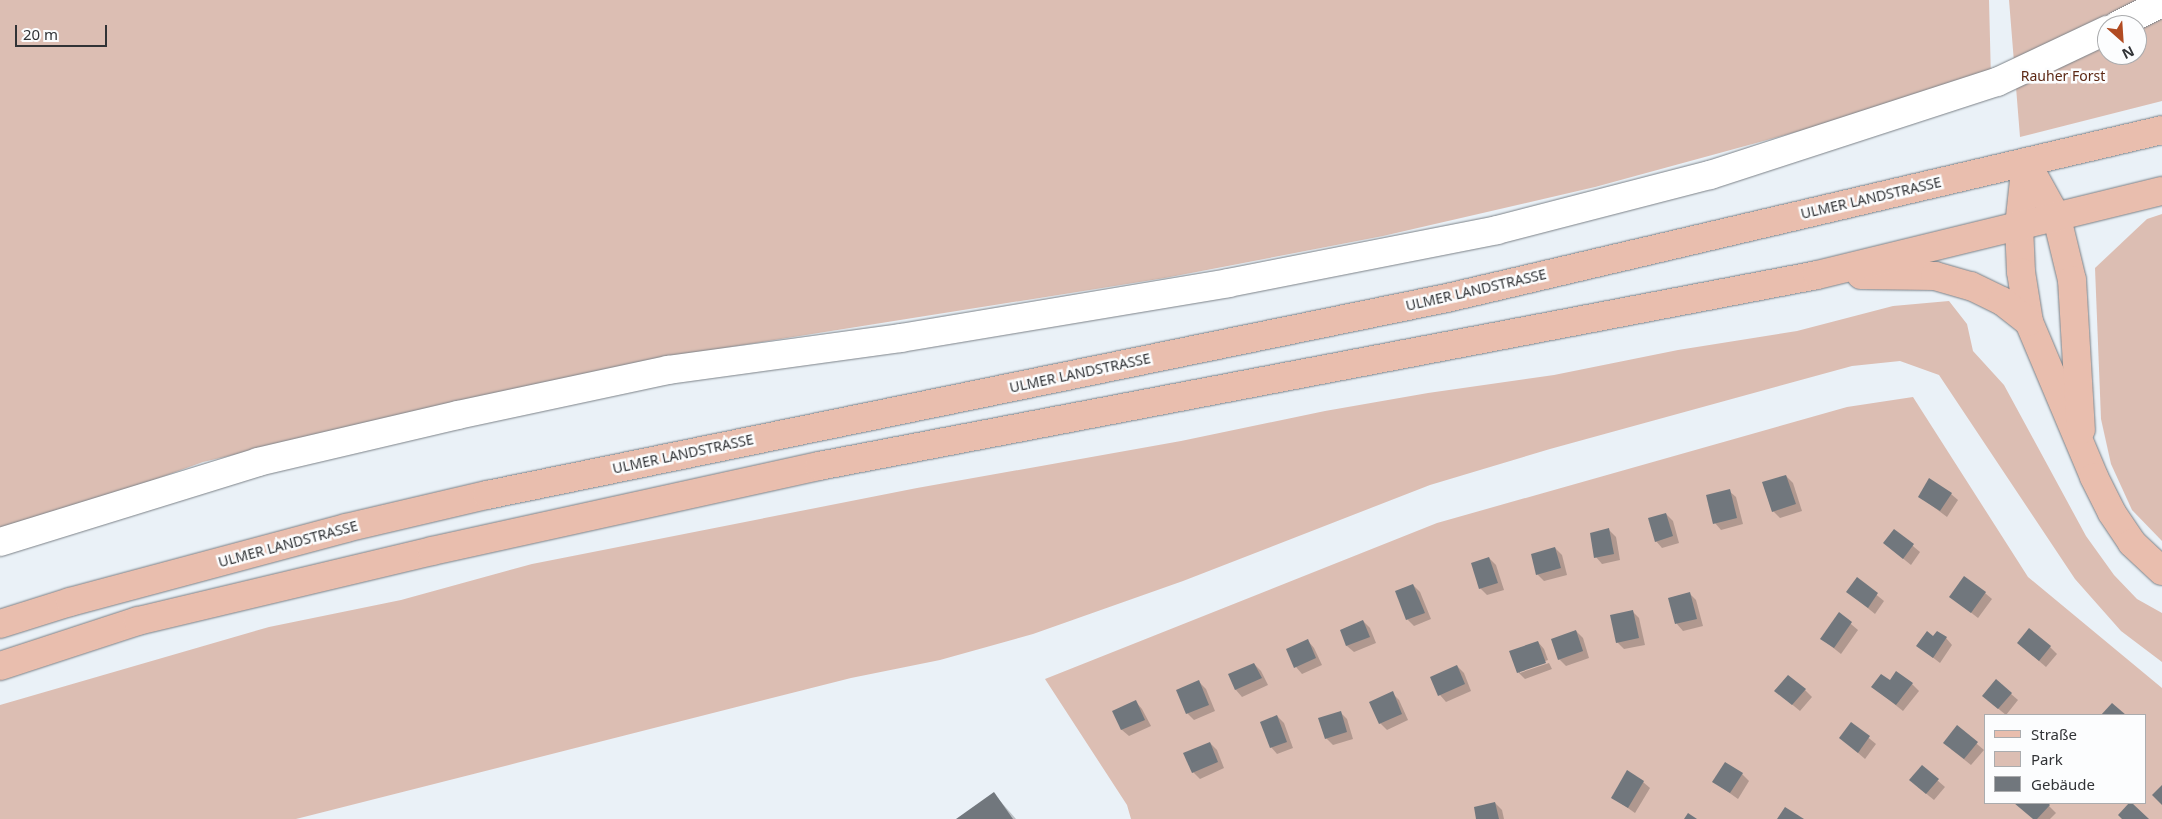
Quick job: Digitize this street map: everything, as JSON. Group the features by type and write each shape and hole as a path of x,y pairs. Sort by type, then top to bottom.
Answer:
{"main road":[{"name":"ULMER LANDSTRASSE","path":"0,624 70,602 337,530 487,495 1447,298 2162,130"},
{"path":"2026,162 2057,218 2072,280 2082,444"},
{"path":"2026,162 2019,226 2021,272 2029,322 2082,444 2094,478 2112,513 2132,543 2162,571"},
{"path":"0,666 138,621 432,551 820,466 1817,275 2162,191"},
{"path":"1817,275 1935,276 1971,286 2002,301 2029,322"}],"street":[{"path":"2138,15 2162,3"},
{"path":"0,542 258,462 458,415 668,370 901,338 1228,282 1497,230 1710,175 1996,82 2097,35"}],"green space":[{"path":"0,0 1989,0 1991,79 1595,187 1383,236 1165,278 724,348 431,409 203,462 0,536"},
{"name":"Rauher Forst","path":"2009,0 2162,0 2162,101 2020,137"},
{"path":"2162,214 2162,541 2132,510 2111,464 2101,419 2095,268 2147,219"},
{"path":"1949,301 1967,324 1973,351 2004,385 2086,536 2114,575 2137,599 2162,613 2162,662 2121,631 2075,579 1939,375 1900,361 1852,366 1550,449 1430,485 1183,581 1033,634 940,660 851,678 296,819 0,819 0,705 269,627 401,600 532,564 917,488 1181,441 1325,411 1428,393 1554,375 1678,350 1797,331 1893,306"},
{"path":"1913,397 2028,577 2162,688 2162,819 1131,819 1127,805 1045,679 1437,523 1847,407"}],"building":[{"path":"1786,475 1796,504 1772,512 1762,482"},
{"path":"1929,478 1952,493 1940,511 1918,497"},
{"path":"1730,489 1737,518 1713,524 1706,495"},
{"path":"1666,513 1673,536 1655,542 1648,518"},
{"path":"1609,528 1614,554 1594,558 1590,533"},
{"path":"1894,529 1914,544 1903,559 1883,543"},
{"path":"1555,547 1561,568 1536,575 1531,554"},
{"path":"1489,557 1498,583 1479,589 1471,563"},
{"path":"1964,576 1986,592 1971,613 1949,597"},
{"path":"1857,577 1878,593 1868,608 1846,592"},
{"path":"1413,584 1425,613 1406,620 1395,591"},
{"path":"1690,592 1697,619 1675,624 1668,598"},
{"path":"1633,610 1639,638 1616,643 1610,615"},
{"path":"1839,612 1852,622 1834,648 1820,639"},
{"path":"1363,620 1370,637 1346,646 1340,630"},
{"path":"2029,628 2051,646 2039,661 2017,643"},
{"path":"1576,630 1583,651 1558,660 1551,639"},
{"path":"1927,631 1933,636 1937,631 1947,637 1933,658 1916,646"},
{"path":"1308,639 1316,658 1294,668 1286,649"},
{"path":"1538,641 1546,663 1517,673 1509,651"},
{"path":"1254,663 1262,678 1235,690 1228,674"},
{"path":"1457,665 1465,684 1438,696 1430,677"},
{"path":"1896,671 1913,683 1896,705 1871,687 1881,674 1890,680"},
{"path":"1788,675 1806,689 1792,705 1774,691"},
{"path":"1996,679 2012,693 1998,709 1982,696"},
{"path":"1199,680 1209,705 1186,714 1176,690"},
{"path":"1393,691 1402,714 1379,724 1369,702"},
{"path":"1136,700 1145,720 1121,730 1112,711"},
{"path":"2112,703 2125,714 2102,714"},
{"path":"1341,711 1347,732 1325,739 1318,718"},
{"path":"1277,715 1287,742 1270,748 1260,722"},
{"path":"1851,722 1870,736 1858,753 1839,738"},
{"path":"1957,725 1978,742 1964,759 1943,743"},
{"path":"1210,742 1218,762 1192,773 1183,753"},
{"path":"1725,762 1743,773 1730,793 1712,782"},
{"path":"1922,765 1939,779 1926,794 1909,780"},
{"path":"1627,770 1644,781 1628,808 1611,798"},
{"path":"2162,785 2162,805 2152,795"},
{"path":"994,792 1013,819 956,819"},
{"path":"1495,802 1499,819 1476,819 1474,807"},
{"path":"2015,804 2050,805 2037,819 2033,819"},
{"path":"2128,804 2133,804 2149,819 2122,819 2118,815"},
{"path":"1785,807 1804,819 1777,819"},
{"path":"1688,813 1697,819 1684,819"}]}
